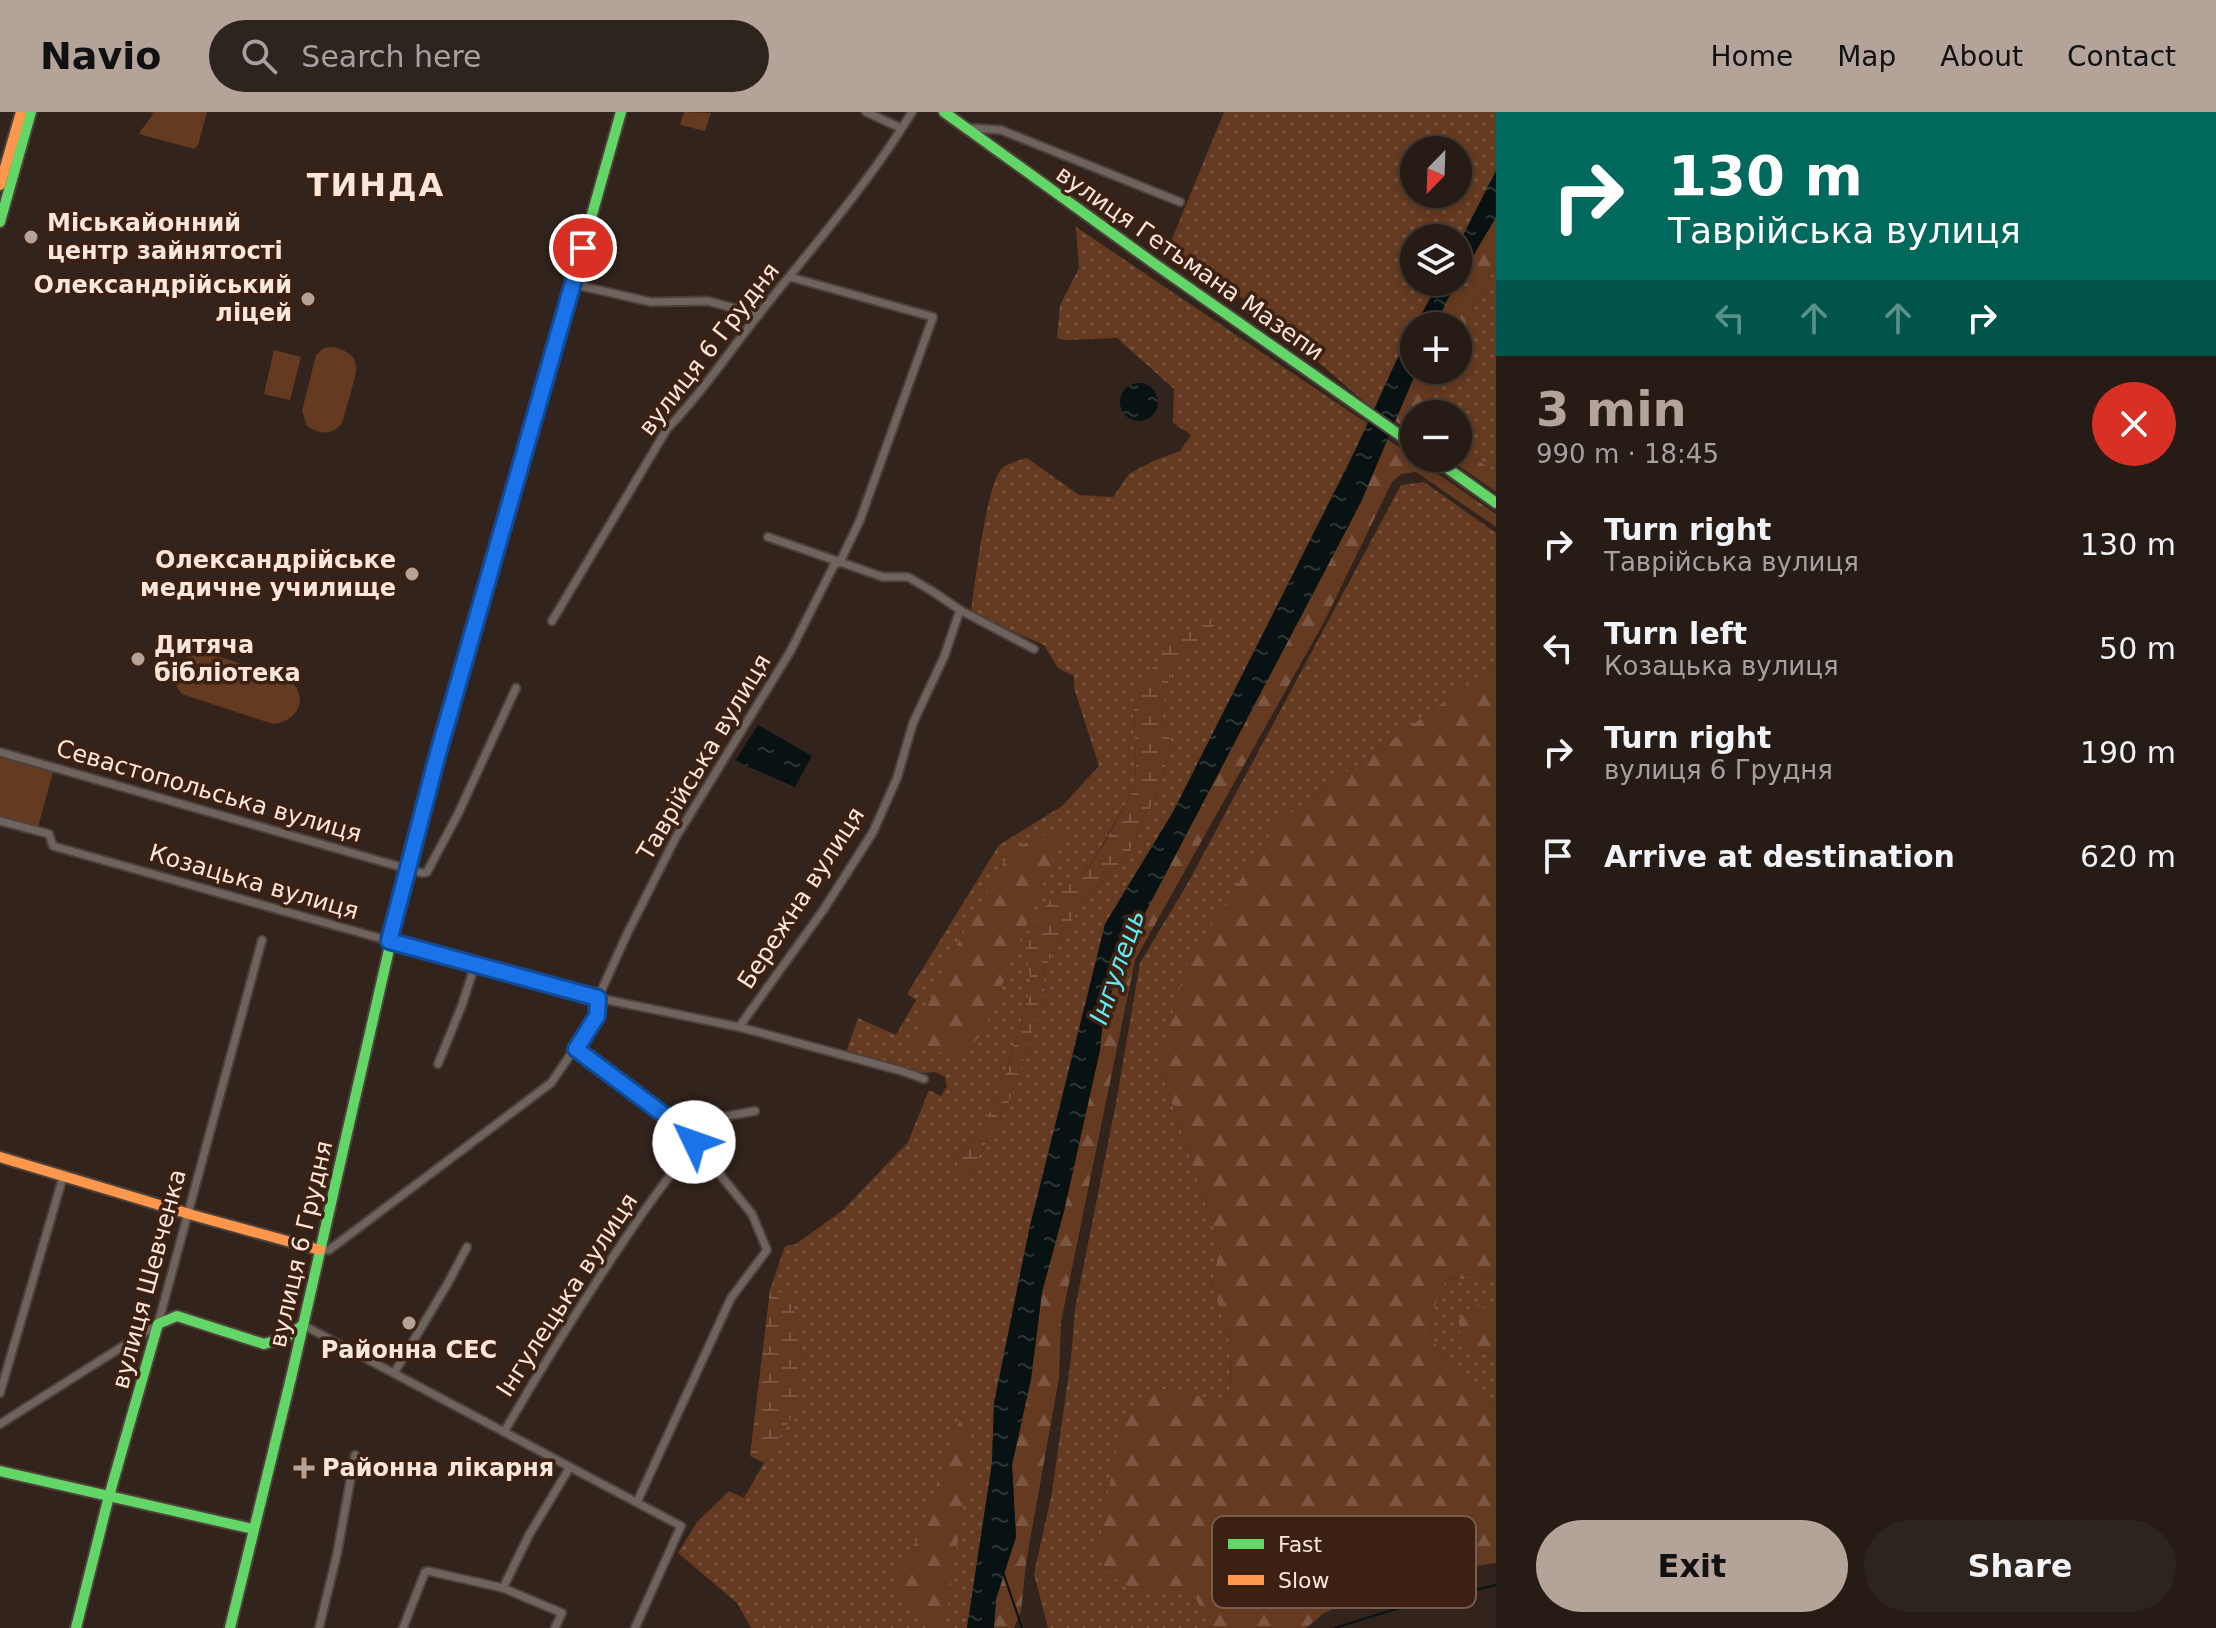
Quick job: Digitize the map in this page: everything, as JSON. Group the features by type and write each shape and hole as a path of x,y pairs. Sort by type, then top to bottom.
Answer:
{"main road":[{"path":"0,185 21,112"},
{"path":"0,222 31,112"},
{"name":"вулиця 6 Грудня","path":"230,1628 407,869 621,112"},
{"name":"вулиця Гетьмана Мазепи","path":"944,112 1152,262 1400,434"},
{"path":"1453,472 1496,503"},
{"path":"0,1157 320,1250"},
{"path":"158,1324 177,1316 264,1344 288,1337 303,1325"},
{"name":"вулиця Шевченка","path":"76,1628 109,1496 158,1324"},
{"path":"0,1471 253,1529"}],"street":[{"path":"866,112 901,128"},
{"name":"вулиця 6 Грудня","path":"552,621 667,429 690,405 856,194 912,112"},
{"path":"967,128 1001,130 1180,202"},
{"name":"Таврійська вулиця","path":"320,1250 329,1250 551,1083 597,1016 598,998 676,837 790,652 834,565 840,562 860,520 933,317 790,277"},
{"path":"572,284 651,302 708,301 759,315"},
{"path":"768,537 883,577 908,577 960,610 1034,649"},
{"name":"Бережна вулиця","path":"739,1027 824,909 873,832 897,778 913,723 944,657 960,610"},
{"path":"407,869 427,872 458,814 516,688"},
{"name":"Севастопольська вулиця","path":"0,752 407,869"},
{"name":"Козацька вулиця","path":"0,821 49,834 53,846 389,941 598,998 739,1027 924,1079"},
{"name":"вулиця Шевченка","path":"158,1324 262,940"},
{"path":"438,1064 475,965"},
{"path":"576,1049 683,1129 752,1214 767,1250 731,1298 637,1502"},
{"name":"Інгулецька вулиця","path":"504,1432 561,1337 642,1213 694,1142 700,1121 755,1111"},
{"path":"0,1393 63,1177"},
{"path":"394,1373 467,1247"},
{"path":"0,1424 158,1324"},
{"path":"303,1325 681,1526 635,1628"},
{"path":"319,1628 337,1554 355,1455"},
{"path":"503,1588 529,1535 570,1467"},
{"path":"403,1628 428,1571 503,1588 562,1613 555,1628"}],"green space":[{"path":"153,112 207,112 198,145 194,149 139,134"},
{"path":"684,112 711,113 705,131 680,125"},
{"path":"1224,112 1496,112 1496,171 1469,224 1400,224 1400,296 1431,296 1423,312 1400,312 1400,353 1374,410 1318,362 1316,347 1168,249"},
{"path":"1496,217 1496,264 1472,312 1442,312 1450,296 1472,296 1472,258"},
{"path":"1076,227 1368,424 1173,812 1105,924 994,1403 992,1463 967,1628 751,1628 737,1603 678,1553 697,1522 729,1491 744,1498 799,1402 801,1340 790,1296 770,1290 785,1246 796,1244 843,1210 908,1142 929,1090 941,1096 947,1086 945,1077 935,1072 922,1073 846,1052 858,1018 896,1035 916,1000 907,994 999,845 1062,806 1099,766 1074,688 1074,676 1058,668 1044,645 971,613 982,535 997,476 1003,467 1027,458 1079,495 1113,497 1129,474 1180,451 1191,435 1173,423 1174,389 1117,338 1057,338 1060,305 1079,268","holes":["1221,616 1170,677 1161,712 1172,746 1154,800 1130,852 1083,902 1043,971 1045,996 1008,1105 968,1175 960,1181 957,1157 981,1127 999,1096 1057,890 1083,875 1136,785 1134,695"]},
{"path":"1496,264 1496,473 1472,456 1472,400 1431,400 1437,384 1472,384 1472,312"},
{"path":"334,347 354,358 355,376 342,423 330,432 321,432 307,426 302,411 316,355 324,348"},
{"path":"274,350 301,357 290,400 264,394"},
{"path":"1411,384 1437,384 1431,400 1404,400"},
{"path":"1387,439 1400,448 1400,472 1416,472 1401,474 1392,482 1324,622 1135,960 1061,1322 1059,1378 1026,1563 1021,1611 1014,1628 994,1628 996,1599 1016,1537 1012,1465 1031,1379 1042,1292 1064,1211 1100,1050 1103,1019 1124,953 1361,502"},
{"path":"1472,456 1496,473 1496,492 1468,472 1472,472"},
{"path":"1416,472 1435,472 1496,514 1496,527"},
{"path":"1424,482 1496,533 1496,664 1277,823 1158,1062 1220,1247 1212,1284 1230,1344 1231,1403 1158,1388 1152,1594 1192,1590 1211,1628 1048,1628 1034,1574 1052,1492 1075,1309 1140,963 1189,881 1401,485"},
{"path":"1223,615 1170,677 1161,712 1172,746 1154,800 1130,852 1083,902 1043,971 1045,996 1008,1105 968,1175 960,1182 957,1157 981,1127 999,1096 1031,987 1025,938 1057,890 1083,875 1136,785 1134,695 1175,635"},
{"path":"204,652 287,678 300,699 295,713 273,724 182,694 175,679 178,663 193,653"},
{"path":"1496,664 1496,1275 1477,1280 1447,1278 1434,1307 1431,1326 1438,1350 1446,1361 1496,1409 1496,1563 1476,1566 1476,1516 1212,1516 1212,1608 1334,1608 1306,1628 1211,1628 1192,1591 1152,1594 1124,1584 1108,1574 1097,1552 1122,1421 1158,1388 1231,1402 1230,1344 1212,1284 1220,1247 1158,1062 1187,964 1277,823"},
{"path":"0,756 53,772 38,827 0,816"},
{"path":"1067,825 982,1034 960,1056 912,1047 940,974 1012,849"},
{"path":"1496,1275 1496,1309 1476,1353 1492,1354 1496,1362 1496,1409 1446,1361 1433,1338 1431,1320 1447,1278 1477,1280"},
{"path":"770,1290 790,1295 801,1340 800,1402 764,1463 750,1456"},
{"path":"1479,1305 1493,1312 1496,1309 1496,1362 1492,1354 1476,1353 1460,1347 1459,1320 1462,1311"},
{"path":"962,1415 972,1422 970,1463 945,1624 941,1628 921,1618 892,1592 895,1571 920,1537"}],"water":[{"path":"1496,171 1496,217 1472,258 1472,224 1469,224"},
{"path":"1431,296 1450,296 1442,312 1423,312"},
{"name":"Інгулець","path":"1400,353 1400,384 1411,384 1404,400 1400,400 1400,410 1361,502 1124,953 1103,1019 1100,1050 1064,1211 1042,1292 1031,1379 1012,1465 1016,1537 996,1599 994,1628 967,1628 992,1463 994,1403 1029,1230 1105,924 1173,812 1349,464"},
{"path":"1139,383 1152,389 1158,402 1152,415 1139,421 1126,415 1120,402 1126,389"},
{"path":"758,725 812,756 795,787 735,761"}],"waterway":[{"path":"1003,1572 1022,1628"},
{"path":"1476,1590 1496,1585"},
{"path":"1335,1628 1400,1608"}],"traffic: fast":[{"path":"0,222 31,112"},
{"path":"503,529 621,112"},
{"path":"944,112 1400,435"},
{"path":"1453,472 1496,503"},
{"path":"230,1628 393,932"},
{"path":"76,1628 109,1496 158,1324 177,1316 264,1344 285,1338 303,1325"},
{"path":"0,1471 253,1529"}],"traffic: slow":[{"path":"0,185 21,112"},
{"path":"393,932 407,869 503,529"},
{"path":"0,1157 320,1250"}],"place":[{"name":"Міськайонний центр зайнятості","path":"31,237"},
{"name":"Олександрійський ліцей","path":"308,299"},
{"name":"Олександрійське медичне училище","path":"412,574"},
{"name":"Дитяча бібліотека","path":"138,659"},
{"name":"Районна СЕС","path":"409,1323"},
{"name":"Районна лікарня","path":"304,1468"}],"district":[{"name":"ТИНДА","path":"376,185"}],"route":[{"path":"583,248 437,757 389,941 598,998 597,1016 576,1049 683,1129 694,1142"}]}
